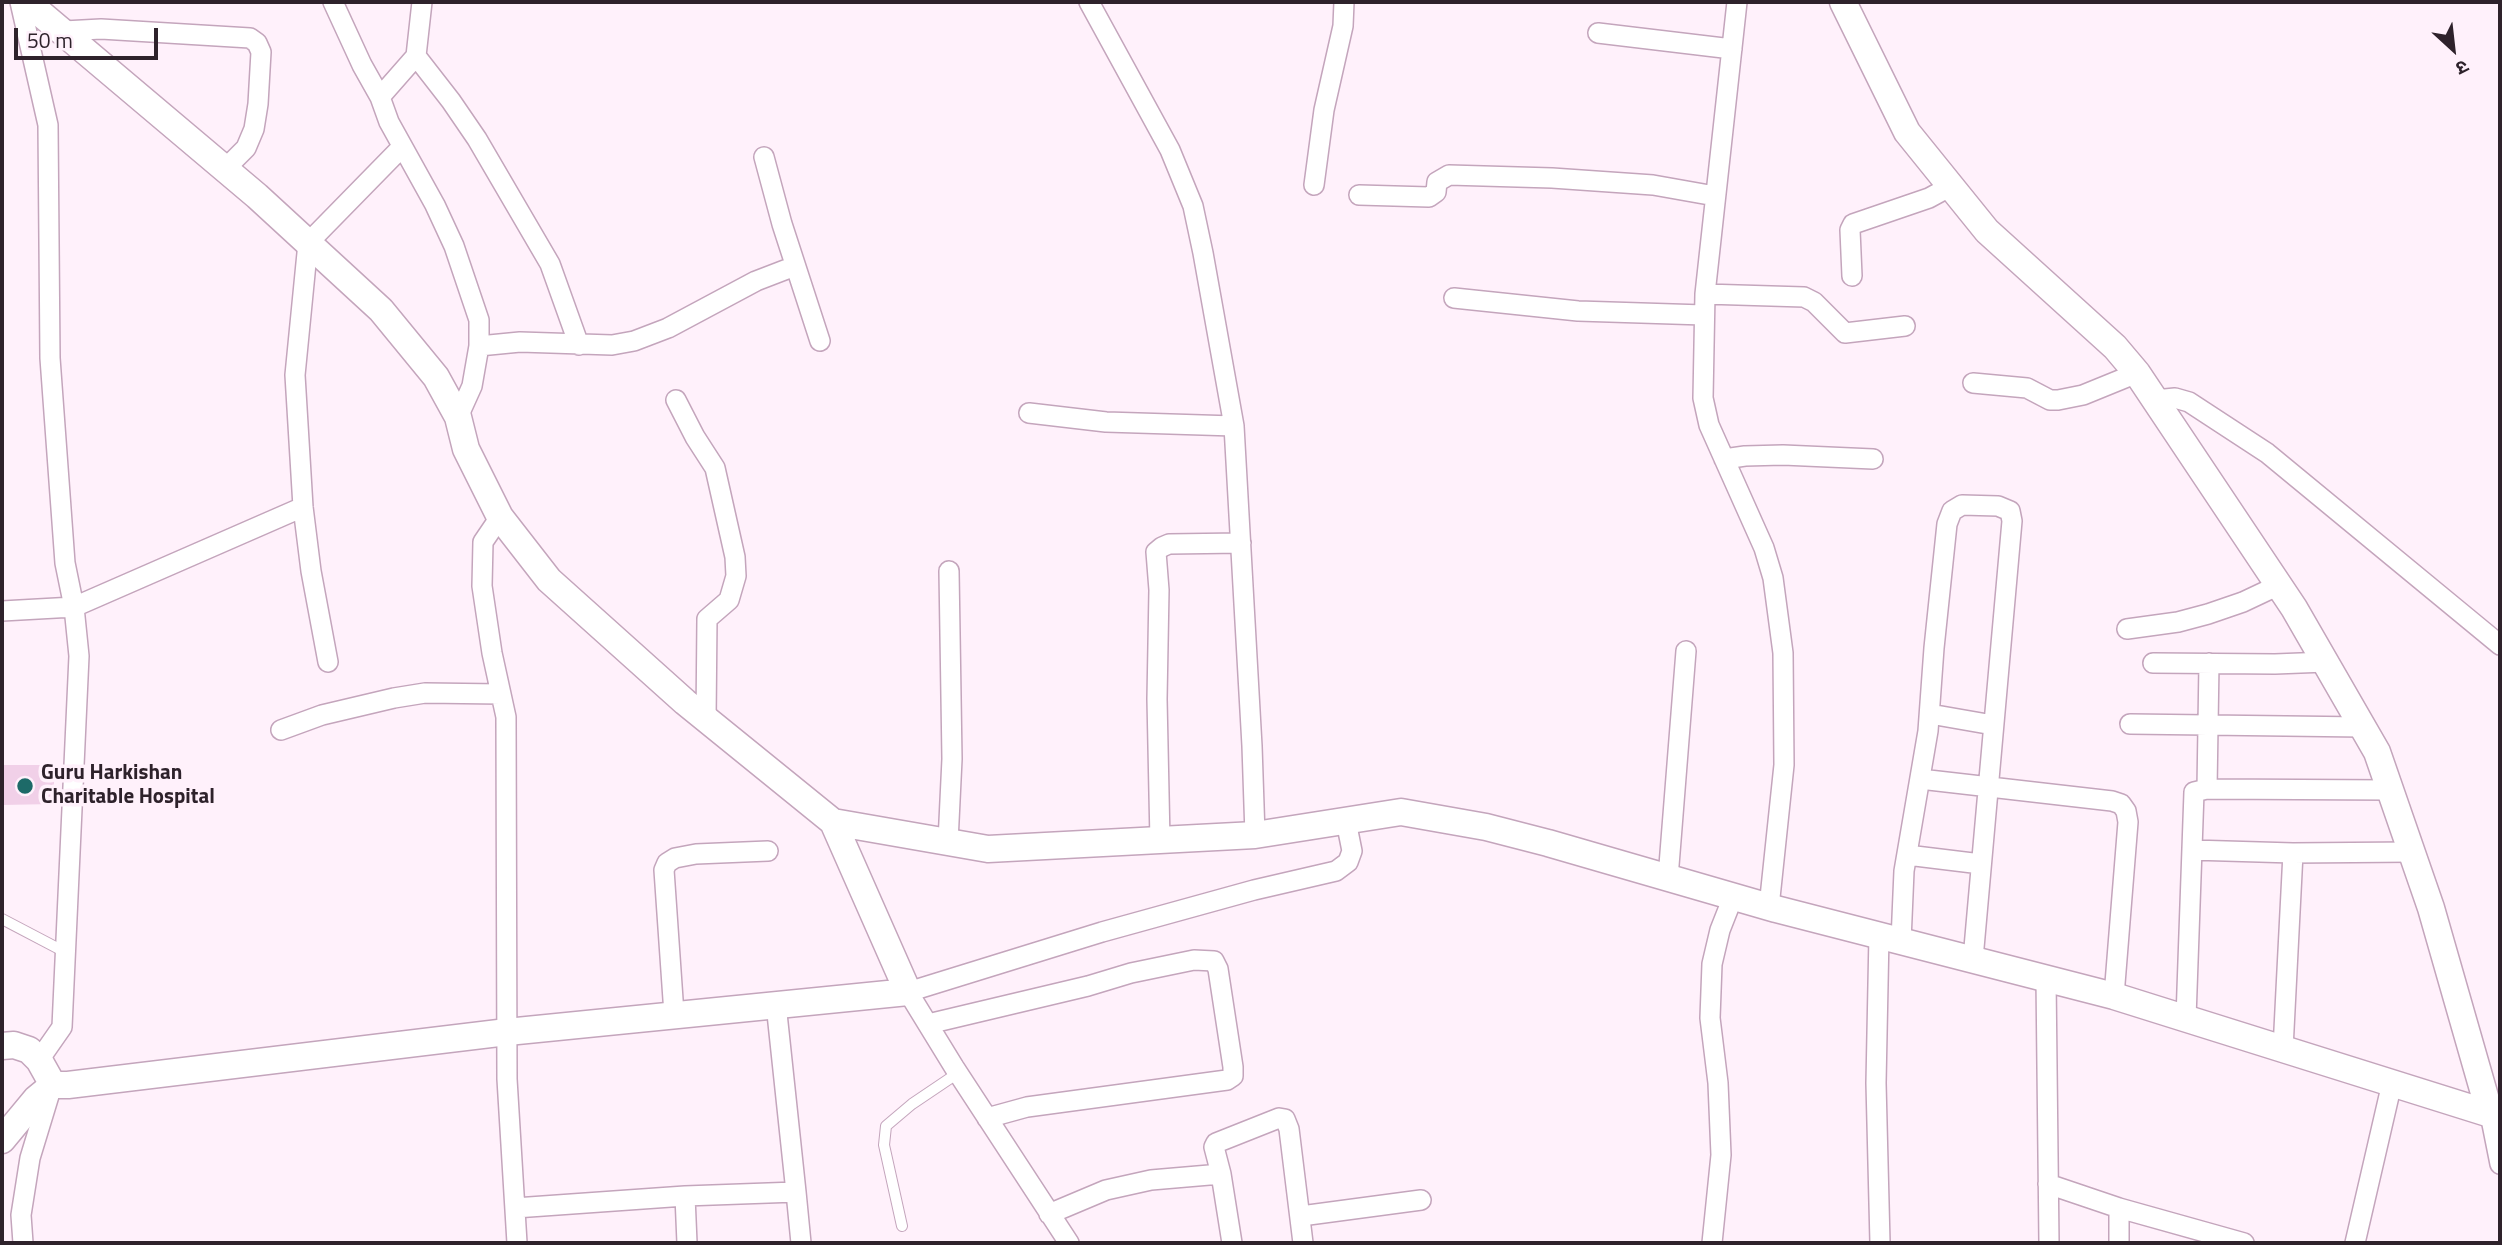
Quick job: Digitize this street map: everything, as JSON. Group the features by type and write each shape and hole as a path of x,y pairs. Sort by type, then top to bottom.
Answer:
{"street":[{"path":"20,2 48,125 50,358 65,564 74,607 79,656 62,1027 39,1060"},
{"path":"27,2 225,169 381,310 436,377 458,416 466,449 500,517 549,580 706,720 832,822 908,992 1069,1243"},
{"path":"333,2 380,97 389,122 435,205 454,246 478,320 479,346 472,386 458,416"},
{"path":"380,97 416,56 422,2"},
{"path":"1089,2 1170,150 1193,206 1234,426 1255,835"},
{"path":"1314,185 1324,110 1343,26 1344,2"},
{"path":"1737,2 1705,294 1703,398 1709,425 1764,548 1773,578 1783,653 1784,765 1769,906"},
{"path":"1843,2 1907,132 1987,231 2115,347 2137,373 2279,585 2378,752 2431,908 2495,1115 2500,1164"},
{"path":"64,31 101,29 250,38 257,43 261,52 254,129 246,148 225,169"},
{"path":"1598,33 1732,49"},
{"path":"416,56 477,139 550,264 579,345"},
{"path":"328,662 311,571 303,507 295,374 308,243 402,147"},
{"path":"764,157 820,341"},
{"path":"1359,195 1429,197 1436,192 1437,182 1449,175 1653,185 1716,196"},
{"path":"1852,276 1850,230 1853,223 1929,198 1951,186"},
{"path":"479,346 520,342 612,345 634,341 668,328 756,281 795,266"},
{"path":"1705,294 1804,297 1814,302 1845,333 1905,326"},
{"path":"1454,298 1578,311 1704,315"},
{"path":"1973,383 2026,388 2050,400 2058,400 2083,395 2137,373"},
{"path":"2155,400 2175,398 2189,402 2267,453 2500,645"},
{"path":"676,400 715,468 735,558 736,576 729,600 707,619 706,720"},
{"path":"1029,413 1106,422 1234,426"},
{"path":"1724,460 1783,454 1873,459"},
{"path":"1880,1243 1876,1083 1890,938 1930,715 1947,524 1952,511 1962,505 1998,506 2010,512 2012,521 1973,959"},
{"path":"2,611 74,607 303,507"},
{"path":"500,517 484,542 482,586 506,717 507,1079 517,1243"},
{"path":"1160,841 1157,699 1159,590 1156,552 1170,544 1241,543"},
{"path":"948,842 952,759 949,571"},
{"path":"2127,629 2178,622 2208,614 2279,585"},
{"path":"1668,878 1686,651"},
{"path":"2153,663 2326,662"},
{"path":"2207,789 2209,663"},
{"path":"281,730 321,715 394,698 425,693 501,694"},
{"path":"1930,715 1993,725"},
{"path":"2130,724 2363,727"},
{"path":"1920,779 2121,804 2126,811 2128,822 2114,996"},
{"path":"2186,1018 2194,792 2207,789 2391,790"},
{"path":"832,822 988,849 1255,835 1349,836 1401,812 1486,827 1668,878 1726,914 1769,906 2114,996 2495,1115"},
{"path":"2,1140 36,1099 53,1085 507,1032 908,992 1102,932 1254,890 1336,871 1348,862 1349,836"},
{"path":"2192,850 2412,852"},
{"path":"674,1014 664,870 667,863 675,858 696,854 768,851"},
{"path":"2283,1049 2293,853"},
{"path":"1906,855 1981,864"},
{"path":"1712,1243 1721,1155 1718,1083 1710,1018 1712,964 1726,914"},
{"path":"928,1024 1088,986 1131,973 1194,960 1214,961 1218,970 1233,1076 1227,1080 1027,1107 987,1118"},
{"path":"2046,978 2049,1243"},
{"path":"776,1004 801,1243"},
{"path":"2,1046 14,1045 29,1050 39,1060 53,1085"},
{"path":"2355,1243 2392,1083"},
{"path":"23,1243 21,1215 30,1158 53,1085"},
{"path":"1232,1243 1214,1147 1216,1143 1279,1118 1285,1119 1289,1129 1303,1243"},
{"path":"1049,1213 1106,1190 1151,1180 1220,1174"},
{"path":"2048,1184 2119,1208 2244,1243"},
{"path":"515,1208 685,1196 796,1192"},
{"path":"685,1196 687,1243"},
{"path":"1301,1216 1421,1200"},
{"path":"2119,1208 2119,1243"}],"lane":[{"path":"2,919 65,952"},
{"path":"902,1226 884,1144 886,1126 912,1104 958,1073"}],"building":[{"path":"2,765 54,765 54,804 2,805"}],"place":[{"name":"Guru Harkishan Charitable Hospital","path":"25,786"}]}
